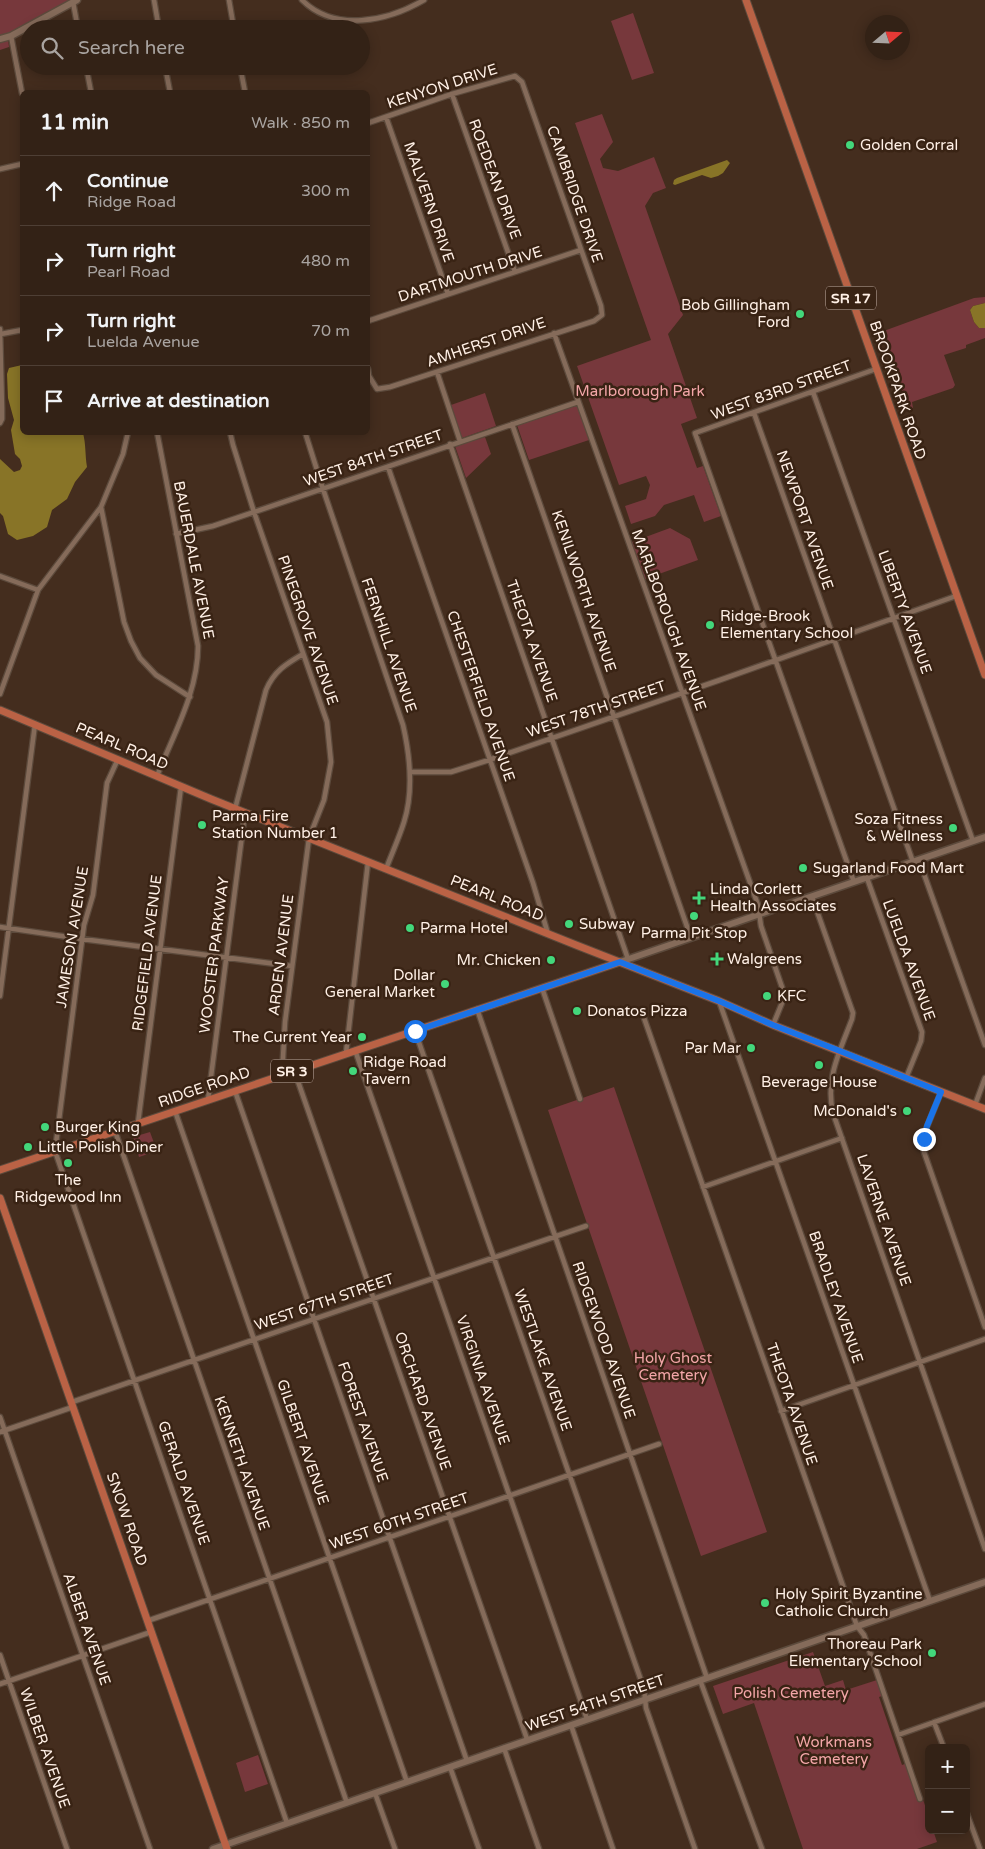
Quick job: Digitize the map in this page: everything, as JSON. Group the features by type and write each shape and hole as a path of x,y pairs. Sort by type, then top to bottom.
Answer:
{"main road":[{"name":"BROOKPARK ROAD","path":"746,0 985,675"},
{"name":"PEARL ROAD","path":"0,710 181,787 985,1109"},
{"name":"RIDGE ROAD","path":"0,1170 620,962"},
{"name":"SNOW ROAD","path":"0,1198 226,1847"}],"street":[{"path":"154,0 157,20"},
{"path":"229,0 232,20"},
{"path":"302,0 310,8 326,15 347,20"},
{"path":"368,20 410,8 424,0"},
{"path":"40,20 75,1 77,20"},
{"path":"0,39 20,31"},
{"path":"11,36 21,90"},
{"path":"88,75 91,90"},
{"path":"167,75 170,90"},
{"path":"242,75 245,90"},
{"name":"KENYON DRIVE","path":"370,122 505,78 515,76 522,82"},
{"name":"CAMBRIDGE DRIVE","path":"522,82 601,306 602,315"},
{"name":"ROEDEAN DRIVE","path":"452,94 515,272"},
{"name":"MALVERN DRIVE","path":"386,117 448,294"},
{"path":"0,169 20,164"},
{"name":"DARTMOUTH DRIVE","path":"370,321 581,250"},
{"name":"AMHERST DRIVE","path":"370,378 377,389 390,388 594,321 602,315"},
{"path":"0,423 2,408 1,331 20,330"},
{"name":"MARLBOROUGH AVENUE","path":"554,333 758,905 761,926 784,993 782,1004 773,1025"},
{"name":"WEST 83RD STREET","path":"775,660 695,433 876,369"},
{"path":"437,372 460,441"},
{"name":"LIBERTY AVENUE","path":"813,392 973,841"},
{"name":"WEST 84TH STREET","path":"176,534 213,526 578,402"},
{"name":"NEWPORT AVENUE","path":"754,412 834,638 985,1045"},
{"name":"KENILWORTH AVENUE","path":"512,424 691,938"},
{"path":"0,694 38,590 101,506 123,454 127,435"},
{"name":"BAUERDALE AVENUE","path":"157,776 190,697 198,664 198,646 158,435"},
{"name":"PINEGROVE AVENUE","path":"231,435 254,512 327,722 331,762 324,800 308,838"},
{"name":"FERNHILL AVENUE","path":"306,435 404,725 408,746 410,772 405,820 386,869"},
{"name":"THEOTA AVENUE","path":"450,444 628,959"},
{"name":"CHESTERFIELD AVENUE","path":"388,467 533,883 548,934"},
{"path":"101,506 124,622 131,641 140,658 156,675 190,697"},
{"path":"0,576 38,590"},
{"name":"WEST 78TH STREET","path":"410,772 451,772 489,760 956,596"},
{"path":"235,808 270,680 277,670 303,654"},
{"path":"775,660 854,882"},
{"path":"0,996 35,724"},
{"name":"JAMESON AVENUE","path":"55,1152 84,925 93,895 107,783 118,759"},
{"name":"RIDGEFIELD AVENUE","path":"138,1123 181,787"},
{"name":"WOOSTER PARKWAY","path":"208,1100 245,812"},
{"name":"RIDGE ROAD","path":"620,962 985,837"},
{"name":"ARDEN AVENUE","path":"282,1075 285,1022 308,838"},
{"path":"346,1053 368,862"},
{"name":"LUELDA AVENUE","path":"867,878 922,1032 921,1041 906,1078"},
{"name":"LAVERNE AVENUE","path":"812,897 852,1011 852,1018 832,1078 830,1092 833,1113 985,1550"},
{"path":"0,927 82,940 160,948 226,959 292,966"},
{"path":"542,988 580,1099"},
{"name":"BRADLEY AVENUE","path":"719,1001 930,1601"},
{"name":"RIDGEWOOD AVENUE","path":"477,1009 630,1454 762,1849"},
{"name":"THEOTA AVENUE","path":"643,1016 780,1411 857,1626 864,1635 920,1799"},
{"name":"WESTLAKE AVENUE","path":"415,1031 644,1689 646,1708 695,1849"},
{"name":"VIRGINIA AVENUE","path":"355,1050 587,1719"},
{"name":"ORCHARD AVENUE","path":"294,1070 527,1740"},
{"path":"975,1105 985,1078"},
{"name":"FOREST AVENUE","path":"235,1091 466,1761"},
{"path":"941,1092 924,1134 924,1152 985,1327"},
{"name":"GILBERT AVENUE","path":"175,1111 407,1782"},
{"name":"KENNETH AVENUE","path":"115,1131 347,1803"},
{"path":"703,1187 842,1138"},
{"name":"GERALD AVENUE","path":"55,1152 288,1823"},
{"name":"WEST 67TH STREET","path":"2,1432 135,1381 586,1226"},
{"path":"780,1411 985,1339"},
{"name":"ALBER AVENUE","path":"0,1417 2,1432 150,1849"},
{"name":"WEST 60TH STREET","path":"147,1621 659,1444"},
{"name":"WEST 54TH STREET","path":"213,1849 226,1847 288,1823 985,1582"},
{"path":"0,1684 151,1632"},
{"name":"WILBER AVENUE","path":"0,1655 67,1849"},
{"path":"898,1734 985,1704"},
{"path":"934,1722 942,1744"},
{"path":"572,1724 613,1849"},
{"path":"504,1748 539,1849"},
{"path":"450,1767 479,1849"},
{"path":"375,1793 395,1849"},
{"path":"970,1822 980,1849"}],"green space":[{"path":"0,0 79,0 43,20 20,20 20,32 8,39 9,47 0,50"},
{"path":"633,13 654,73 632,80 611,21"},
{"name":"Marlborough Park","path":"602,114 613,142 600,159 603,168 618,171 654,157 666,188 653,193 645,206 683,315 668,334 697,418 681,424 697,468 703,466 721,516 704,522 694,495 664,505 655,516 631,524 625,506 646,499 650,485 646,476 619,485 577,366 651,340 575,123"},
{"path":"985,297 985,303 973,306 970,310 974,322 979,328 985,328 985,338 966,345 966,348 944,355 955,385 953,388 912,402 913,408 908,410 881,332 974,298"},
{"path":"485,393 496,426 462,438 451,405"},
{"path":"577,405 589,440 529,460 517,425"},
{"path":"485,437 491,454 466,478 455,446"},
{"path":"670,528 690,539 698,560 645,579 632,542"},
{"name":"Holy Ghost Cemetery","path":"614,1087 767,1532 701,1556 548,1110"},
{"path":"150,1132 157,1151 139,1157 133,1137"},
{"path":"813,1652 825,1686 843,1680 846,1690 877,1680 882,1696 879,1697 902,1765 910,1762 925,1805 925,1834 934,1834 937,1842 917,1849 803,1849 754,1703 723,1714 713,1686"},
{"path":"258,1755 268,1784 245,1792 236,1763"}],"shaded area":[{"path":"727,160 730,163 723,173 718,176 711,178 702,175 675,185 673,184 677,178"},
{"path":"985,303 985,328 979,328 974,322 970,310 973,306"},
{"path":"20,365 20,435 84,435 87,467 75,482 67,499 52,510 47,527 33,536 17,540 8,534 3,516 0,513 0,459 14,472 20,470 22,466 20,459 15,454 11,430 14,420 8,398 7,374 9,368"}],"place":[{"name":"Golden Corral","path":"850,145"},
{"name":"Bob Gillingham Ford","path":"800,314"},
{"name":"Ridge-Brook Elementary School","path":"710,625"},
{"name":"Parma Fire Station Number 1","path":"202,825"},
{"name":"Soza Fitness & Wellness","path":"953,828"},
{"name":"Sugarland Food Mart","path":"803,868"},
{"name":"Linda Corlett Health Associates","path":"699,898"},
{"name":"Parma Pit Stop","path":"694,916"},
{"name":"Subway","path":"569,924"},
{"name":"Parma Hotel","path":"410,928"},
{"name":"Walgreens","path":"717,959"},
{"name":"Mr. Chicken","path":"551,960"},
{"name":"Dollar General Market","path":"445,984"},
{"name":"KFC","path":"767,996"},
{"name":"Donatos Pizza","path":"577,1011"},
{"name":"The Current Year","path":"362,1037"},
{"name":"Par Mar","path":"751,1048"},
{"name":"Beverage House","path":"819,1065"},
{"name":"Ridge Road Tavern","path":"353,1071"},
{"name":"McDonald's","path":"907,1111"},
{"name":"Burger King","path":"45,1127"},
{"name":"Little Polish Diner","path":"28,1147"},
{"name":"The Ridgewood Inn","path":"68,1163"},
{"name":"Holy Spirit Byzantine Catholic Church","path":"765,1603"},
{"name":"Thoreau Park Elementary School","path":"932,1653"}],"route":[{"path":"415,1031 620,962 941,1092 924,1134 924,1139"}],"park label":[{"name":"Polish Cemetery","path":"791,1693"},
{"name":"Workmans Cemetery","path":"834,1750"}]}
